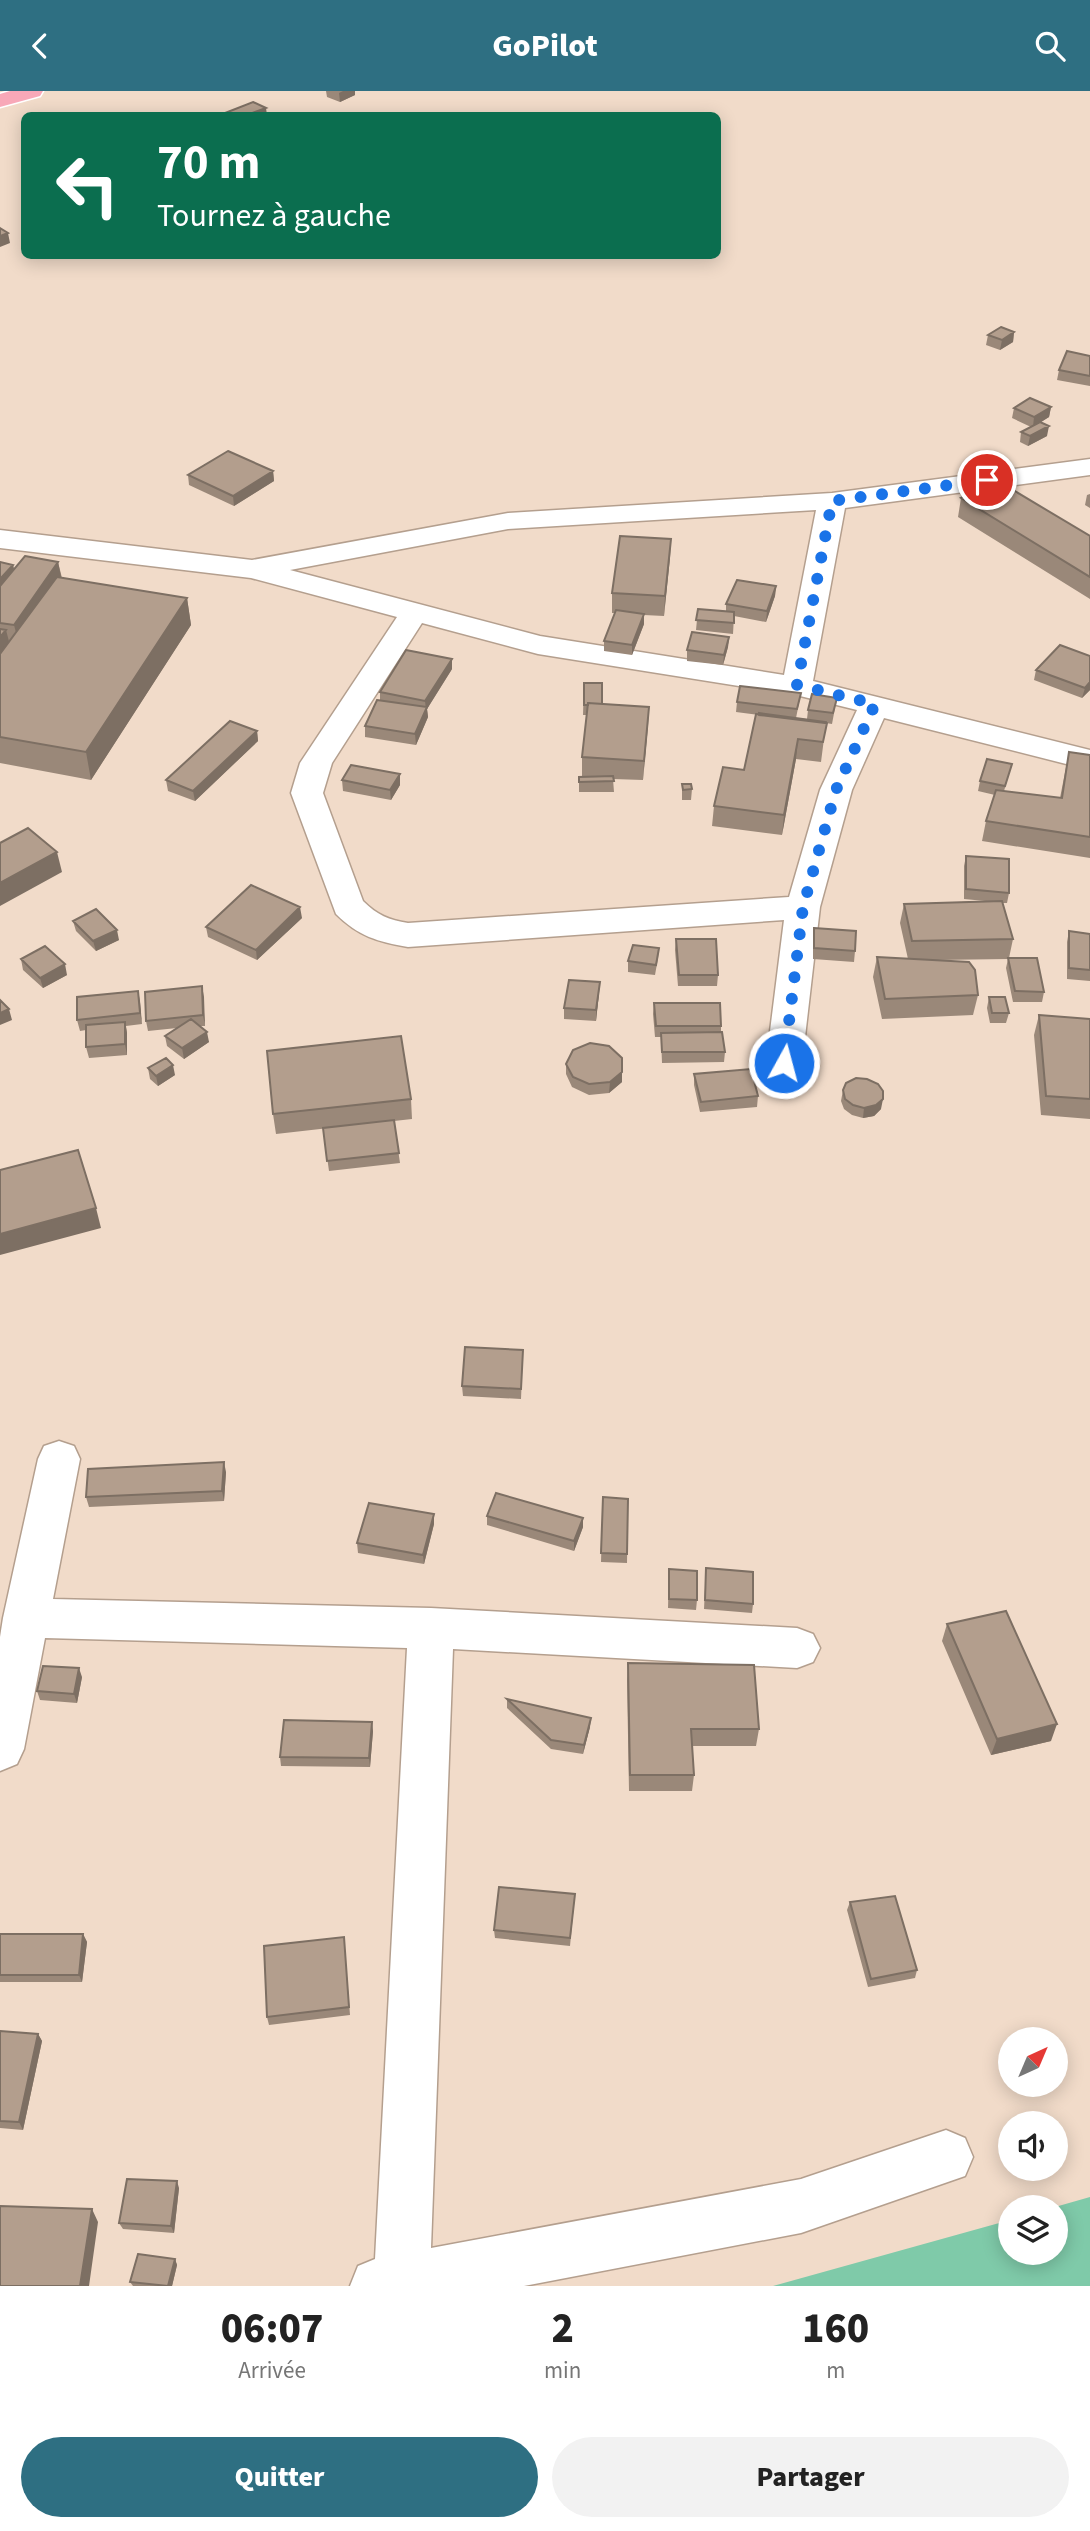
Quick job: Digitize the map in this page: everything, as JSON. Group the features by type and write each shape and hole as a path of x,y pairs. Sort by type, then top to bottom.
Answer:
{"main road":[{"path":"0,101 32,91"}],"street":[{"path":"252,569 508,521 832,501 1090,467"},
{"path":"797,685 832,501"},
{"path":"0,539 252,569 538,645 797,685 1090,760"},
{"path":"414,613 316,763 307,793 348,907 363,921 382,931 408,935 803,907"},
{"path":"784,1063 803,907 836,790 875,704"},
{"path":"0,1749 59,1459"},
{"path":"26,1618 431,1628 797,1649"},
{"path":"431,1628 389,2284 801,2206 946,2157"}],"green space":[{"path":"1090,2197 1090,2286 773,2286 998,2223 998,2265 1068,2265 1068,2203"}],"building":[{"path":"253,102 266,108 255,112 228,112"},
{"path":"0,228 8,233 0,236"},
{"path":"1001,327 1014,332 1002,340 988,335"},
{"path":"1067,351 1090,356 1090,376 1059,370"},
{"path":"1030,398 1051,407 1034,417 1014,408"},
{"path":"1040,422 1049,426 1030,436 1021,432"},
{"path":"228,451 273,471 233,496 188,475"},
{"path":"998,481 1090,536 1090,577 961,498"},
{"path":"620,536 671,539 665,596 612,593"},
{"path":"25,556 58,562 14,625 0,623 0,586"},
{"path":"0,562 13,565 0,579"},
{"path":"57,577 187,598 86,752 0,737 0,654"},
{"path":"737,580 776,586 767,611 726,604"},
{"path":"698,609 734,612 734,623 696,620"},
{"path":"616,610 644,614 632,645 604,641"},
{"path":"692,632 729,637 724,655 687,650"},
{"path":"1060,645 1090,656 1090,682 1085,688 1036,670"},
{"path":"406,650 452,659 425,701 380,692"},
{"path":"584,683 602,683 602,704 584,705"},
{"path":"740,686 801,693 797,709 737,702"},
{"path":"812,694 837,698 833,713 808,710"},
{"path":"377,700 427,707 415,734 365,726"},
{"path":"588,703 649,707 644,761 582,757"},
{"path":"756,714 827,723 823,742 798,739 784,815 714,806 723,767 744,770"},
{"path":"759,715 826,722 826,723"},
{"path":"230,721 257,731 193,791 166,780"},
{"path":"1069,752 1090,755 1090,837 986,821 996,790 1062,798"},
{"path":"987,759 1012,764 1005,786 980,781"},
{"path":"351,765 400,774 390,790 342,780"},
{"path":"613,776 614,781 579,782 579,777"},
{"path":"682,784 691,784 692,789 683,790"},
{"path":"28,828 57,852 0,883 0,843"},
{"path":"966,856 1009,859 1009,893 966,889"},
{"path":"251,885 300,907 256,950 206,927"},
{"path":"1002,901 1013,939 912,941 904,904"},
{"path":"96,909 117,930 93,941 73,921"},
{"path":"814,928 856,931 855,951 814,948"},
{"path":"1069,931 1090,934 1090,970 1069,968"},
{"path":"676,939 716,939 718,975 679,975"},
{"path":"633,945 659,948 656,965 628,961"},
{"path":"45,946 65,964 40,978 21,959"},
{"path":"877,957 969,962 975,970 978,995 885,999"},
{"path":"1008,958 1037,958 1044,992 1015,991"},
{"path":"569,980 600,982 596,1010 564,1008"},
{"path":"202,986 203,1015 146,1021 145,992"},
{"path":"138,991 140,1013 77,1020 77,997"},
{"path":"989,997 1005,997 1009,1013 992,1013"},
{"path":"0,1000 9,1009 0,1013"},
{"path":"654,1003 720,1003 721,1026 656,1026"},
{"path":"1039,1015 1090,1019 1090,1099 1046,1096"},
{"path":"191,1019 207,1032 182,1048 165,1036"},
{"path":"125,1022 125,1044 86,1047 86,1025"},
{"path":"722,1032 725,1052 662,1052 661,1033"},
{"path":"401,1036 411,1099 273,1114 267,1051"},
{"path":"590,1043 609,1046 622,1058 622,1072 610,1082 589,1084 573,1077 566,1064 573,1050"},
{"path":"166,1058 173,1065 156,1076 148,1068"},
{"path":"751,1069 758,1096 701,1102 694,1074"},
{"path":"856,1078 878,1084 883,1091 883,1099 876,1105 864,1108 845,1099 843,1090 846,1083"},
{"path":"394,1120 399,1153 327,1161 323,1128"},
{"path":"78,1150 96,1208 0,1234 0,1170"},
{"path":"465,1347 523,1350 521,1389 462,1386"},
{"path":"224,1462 222,1491 86,1497 88,1469"},
{"path":"496,1493 583,1518 574,1541 487,1516"},
{"path":"603,1497 628,1499 627,1554 601,1553"},
{"path":"369,1503 434,1514 423,1555 357,1543"},
{"path":"706,1568 753,1572 753,1604 705,1600"},
{"path":"669,1569 697,1571 697,1600 669,1599"},
{"path":"1006,1611 1057,1724 997,1739 947,1624"},
{"path":"628,1663 754,1665 759,1729 691,1729 694,1775 630,1775"},
{"path":"43,1666 79,1668 74,1694 37,1691"},
{"path":"507,1699 591,1718 584,1745 551,1740"},
{"path":"284,1720 372,1722 369,1758 280,1757"},
{"path":"499,1887 575,1894 570,1938 494,1930"},
{"path":"895,1896 917,1970 871,1979 850,1902"},
{"path":"0,1934 83,1934 79,1975 0,1975"},
{"path":"344,1937 349,2007 267,2017 264,1946"},
{"path":"0,2031 38,2034 19,2122 0,2121"},
{"path":"127,2179 177,2181 171,2226 119,2223"},
{"path":"0,2206 92,2209 80,2286 0,2286"},
{"path":"138,2254 175,2259 168,2286 130,2282"}],"route":[{"path":"784,1063 803,907 836,790 875,704 797,685 832,501 987,480"}]}
